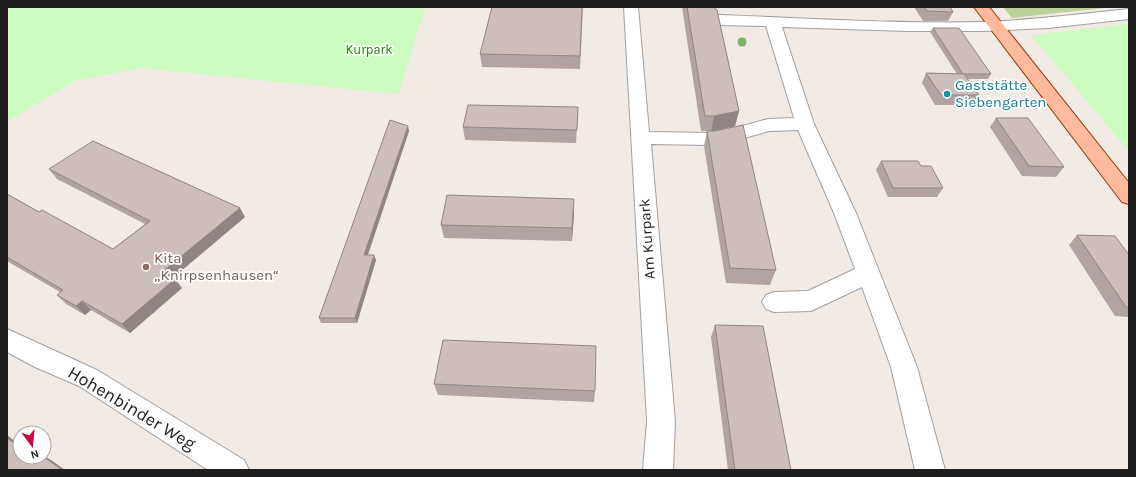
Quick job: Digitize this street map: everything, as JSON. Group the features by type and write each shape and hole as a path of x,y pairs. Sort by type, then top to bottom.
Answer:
{"main road":[{"path":"981,7 1129,197"}],"street":[{"name":"Am Kurpark","path":"630,7 660,421 658,470"},
{"path":"718,20 772,21 807,24 996,26 1022,25 1129,14"},
{"path":"772,21 805,124 845,213 904,367 930,470"},
{"path":"640,138 711,139 741,133 768,125 805,124"},
{"path":"774,302 811,301 856,278 870,278"},
{"name":"Hohenbinder Weg","path":"7,340 44,359 88,378 234,470"}],"green space":[{"name":"Kurpark","path":"7,7 425,7 399,94 141,68 74,81 7,122"},
{"path":"1003,7 1113,7 1012,18"},
{"path":"1129,24 1129,151 1031,35"}],"building":[{"path":"492,7 582,7 580,56 480,54"},
{"path":"687,7 713,7 717,10 739,111 714,116 705,116"},
{"path":"924,7 950,7 953,12 927,11"},
{"path":"933,28 959,28 991,74 963,74"},
{"path":"926,73 964,74 979,95 941,95"},
{"path":"468,105 578,107 577,130 463,127"},
{"path":"996,118 1028,118 1064,167 1029,166"},
{"path":"390,120 408,126 364,255 374,255 355,318 319,318"},
{"path":"743,125 776,270 730,268 707,131 715,131"},
{"path":"93,141 240,208 162,272 175,279 122,324 82,301 76,306 57,295 63,290 7,257 7,194 39,212 42,210 113,249 150,221 49,169"},
{"path":"881,161 918,161 921,166 931,166 943,188 893,188"},
{"path":"447,195 574,199 572,228 441,225"},
{"path":"1077,235 1115,236 1129,255 1129,307 1126,307"},
{"path":"715,325 763,326 791,470 735,470"},
{"path":"443,340 596,346 595,391 434,384"},
{"path":"7,438 12,442 12,465 52,465 52,463 62,470 7,470"}],"place":[{"name":"Gaststätte Siebengarten","path":"947,94"},
{"name":"Kita „Knirpsenhausen“","path":"146,267"}]}
